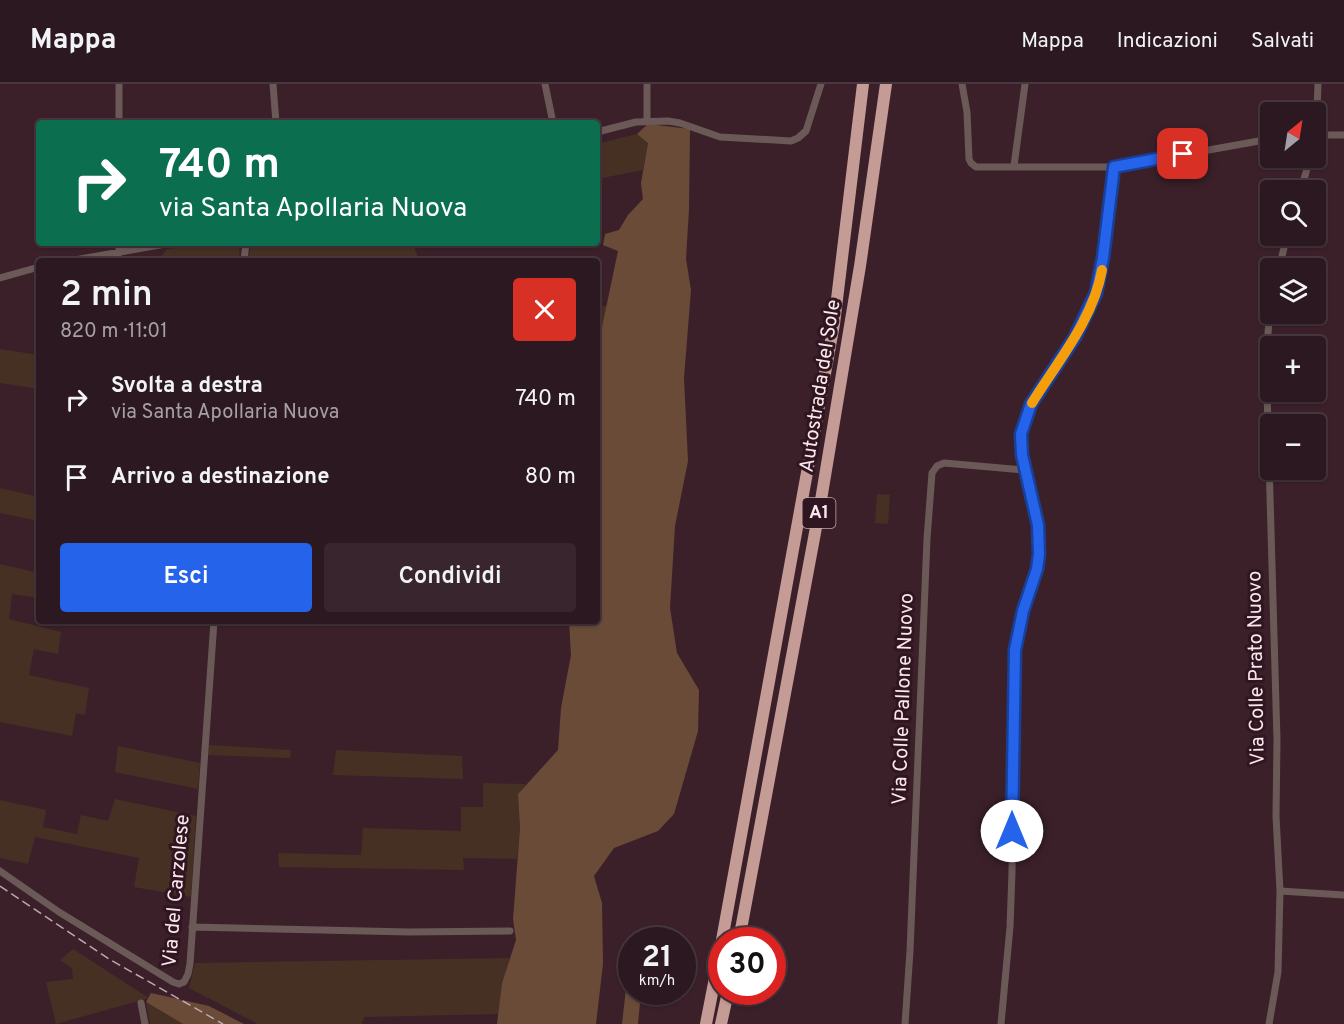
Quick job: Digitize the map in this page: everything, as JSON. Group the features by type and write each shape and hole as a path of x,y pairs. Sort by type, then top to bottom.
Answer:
{"highway":[{"name":"Autostrada del Sole","path":"725,927 834,324 863,84"},
{"name":"Autostrada del Sole","path":"741,927 820,506 860,266 886,84"},
{"name":"Autostrada del Sole","path":"706,1024 710,1005"},
{"path":"721,1024 725,1005"}],"street":[{"path":"119,84 119,120"},
{"path":"273,84 276,120"},
{"path":"545,84 552,120"},
{"path":"647,84 647,120"},
{"path":"600,131 647,120 680,123 720,137 783,142 798,138 806,131 820,84"},
{"path":"962,84 967,112 970,162 978,167 1114,167 1260,141"},
{"path":"1014,166 1025,84"},
{"path":"1317,102 1318,84"},
{"path":"1326,135 1344,135"},
{"path":"1001,1024 1010,927 1015,650 1039,554 1035,507 1025,470 1021,441 1022,427 1028,412 1075,337 1090,308 1100,278 1114,167"},
{"path":"118,253 119,246"},
{"path":"87,258 155,246"},
{"path":"0,278 36,268"},
{"name":"Via Colle Prato Nuovo","path":"1269,324 1266,356 1277,740 1276,816 1280,891 1278,972 1269,1024"},
{"name":"Via Colle Pallone Nuovo","path":"905,1024 932,472 937,466 945,463 1025,470"},
{"name":"Via del Carzolese","path":"0,871 50,907 177,983 184,982 188,974 192,927 214,624"},
{"path":"1280,891 1344,895"},
{"path":"192,927 409,932 510,931"},
{"path":"141,1003 146,1024"}],"shaded area":[{"path":"648,124 690,129 686,259 691,290 684,378 688,461 675,526 670,608 677,653 699,690 698,731 674,814 658,831 614,848 594,876 602,903 603,964 596,1024 497,1024 502,983 516,940 513,919 520,828 518,794 558,750 561,708 571,655 569,624 600,624 600,337 618,251 603,245 605,234 619,230 628,215 643,199 641,183 648,143 637,134"},
{"path":"637,134 648,142 643,170 600,178 600,143"},
{"path":"194,246 240,246 239,258 161,257 167,249"},
{"path":"250,246 414,246 418,258 248,258"},
{"path":"600,306 607,306 600,338"},
{"path":"0,349 36,355 36,389 0,383"},
{"path":"0,488 36,496 36,520 0,513"},
{"path":"877,494 890,495 888,524 875,523"},
{"path":"0,564 36,572 36,598 12,594 9,619 61,632 58,654 34,649 29,675 89,688 85,715 76,713 72,736 0,722"},
{"path":"209,745 291,750 290,758 208,755"},
{"path":"118,746 200,763 198,789 115,772"},
{"path":"336,750 462,756 463,779 333,775"},
{"path":"483,783 526,784 518,794 520,828 517,859 463,858 464,870 279,867 278,853 361,855 363,828 461,831 461,807 483,807"},
{"path":"115,799 196,816 191,897 134,887 139,858 35,837 28,864 0,858 0,800 46,810 43,827 77,834 81,815 108,821"},
{"path":"73,949 149,998 56,1024 46,982 73,979 72,968 60,960"},
{"path":"510,958 502,983 499,1014 364,1017 362,1024 258,1024 189,988 195,963"},
{"path":"151,993 209,1006 244,1024 183,1024 146,1002"},
{"path":"146,1002 183,1024 150,1024"},
{"path":"624,1005 640,1005 638,1024 622,1024"}],"railway":[{"path":"0,886 109,959 223,1024"}],"slow traffic":[{"path":"1032,403 1075,337 1090,308 1102,270"}],"route":[{"path":"1012,831 1015,650 1019,626 1037,569 1039,554 1035,507 1021,448 1022,427 1031,404 1075,337 1096,293 1103,258 1114,167 1183,154"}]}
